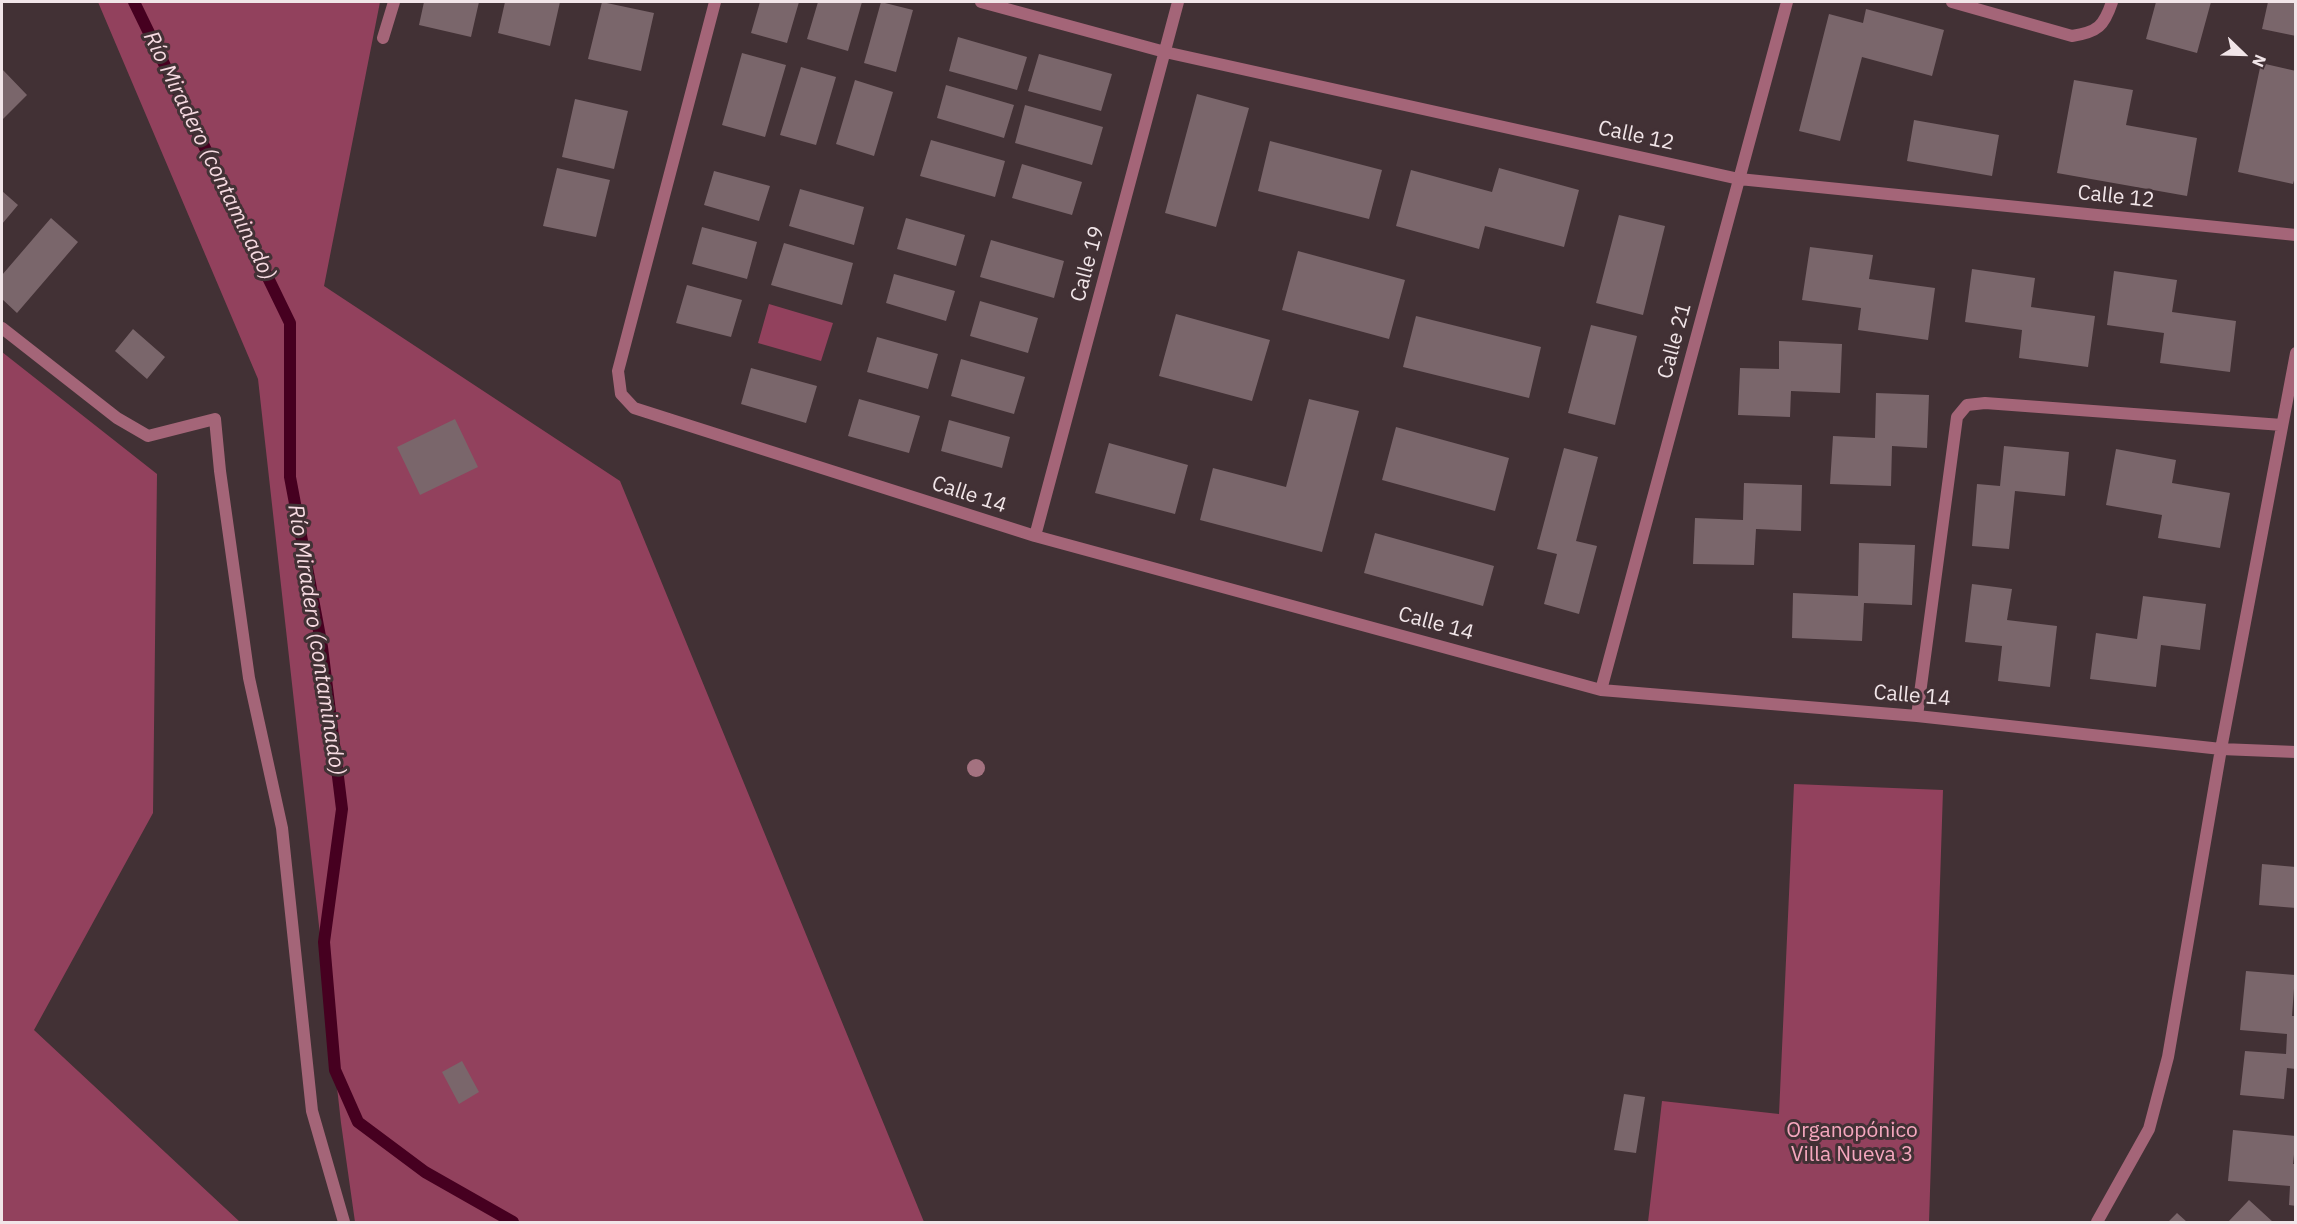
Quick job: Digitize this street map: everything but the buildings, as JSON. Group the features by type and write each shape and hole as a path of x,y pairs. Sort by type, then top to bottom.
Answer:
{"street":[{"path":"383,38 394,2"},
{"name":"Calle 14","path":"715,2 618,371 621,394 634,408 1035,536 1601,690 1917,716 2221,748 2295,752"},
{"name":"Calle 12","path":"981,2 1165,52 1739,179 2295,235"},
{"name":"Calle 19","path":"1035,536 1178,2"},
{"name":"Calle 21","path":"1601,690 1787,2"},
{"path":"1952,2 2072,36 2092,33 2106,19 2112,2"},
{"path":"2,328 117,418 148,436 215,419 219,471 249,678 282,828 312,1111 344,1222"},
{"path":"2097,1222 2149,1129 2166,1067 2221,748 2295,353"},
{"path":"1917,716 1958,417 1967,405 1985,403 2282,424"}],"green space":[{"path":"98,2 380,2 324,286 620,481 924,1222 355,1222 341,1123 258,379"},
{"path":"769,304 833,323 821,361 758,343"},
{"path":"2,352 157,474 153,813 34,1030 240,1222 2,1222"},
{"name":"Organopónico Villa Nueva 3","path":"1794,784 1943,790 1929,1222 1648,1222 1662,1101 1779,1114"}],"waterway":[{"name":"Río Miradero (contaminado)","path":"134,2 290,323 290,477 322,647 342,809 324,942 335,1070 358,1122 425,1172 513,1222"}]}
